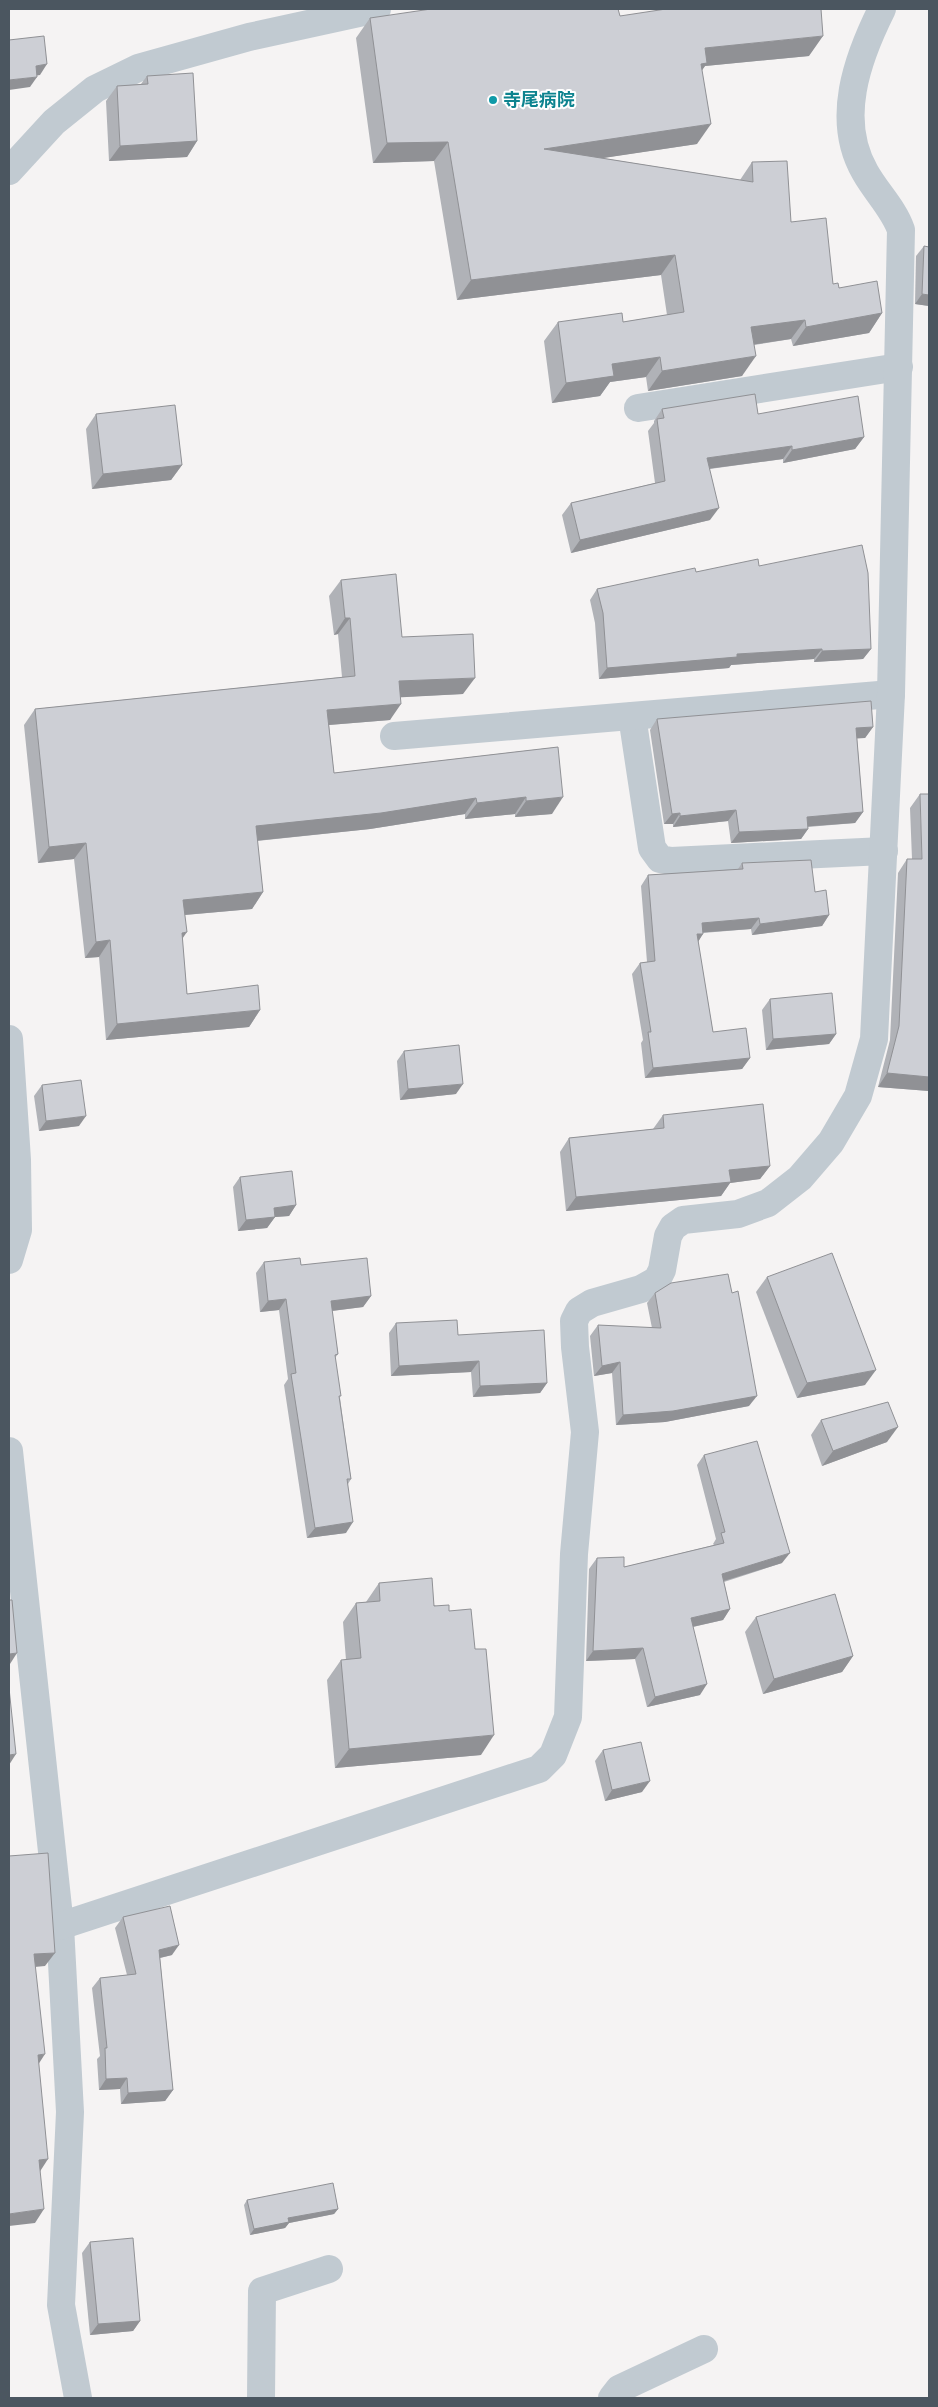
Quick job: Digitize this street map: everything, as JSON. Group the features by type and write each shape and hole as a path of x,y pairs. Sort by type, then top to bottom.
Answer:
{"street":[{"path":"9,171 54,122 95,89 138,68 249,38 377,9"},
{"path":"60,1926 539,1769 553,1755 568,1717 574,1554 586,1432 575,1347 574,1321 579,1311 592,1303 641,1289 657,1280 668,1236 673,1227 683,1220 738,1214 768,1203 785,1192 800,1178 831,1142 858,1096 874,1039 884,851 891,694 902,230 898,220 865,172 853,146 849,116 852,93 872,28 882,9"},
{"path":"638,408 899,367"},
{"path":"394,736 891,694"},
{"path":"632,716 652,848 660,859 671,861 884,851"},
{"path":"9,1039 17,1160 18,1230 9,1260"},
{"path":"9,1451 60,1926 70,2112 61,2304 78,2398"},
{"path":"261,2398 262,2292 329,2269"},
{"path":"612,2398 619,2389 704,2349"}],"building":[{"path":"431,9 618,9 620,16 666,9 821,9 823,36 705,48 707,63 701,64 711,124 544,149 753,182 752,162 787,161 791,222 826,218 833,284 838,283 839,288 877,281 882,313 806,327 805,320 751,327 756,356 662,371 660,357 612,364 614,376 566,383 558,322 622,313 623,322 684,312 675,255 471,280 448,142 387,143 370,18"},
{"path":"44,36 47,64 36,66 37,77 9,80 9,40"},
{"path":"193,73 197,141 120,146 117,86 148,84 147,76"},
{"path":"924,246 929,247 929,295 922,294"},
{"path":"755,394 758,414 858,396 864,437 792,450 792,446 707,458 719,508 580,540 571,503 665,481 657,419 664,418 662,409"},
{"path":"175,405 182,465 103,474 96,414"},
{"path":"862,545 868,573 871,649 822,651 822,649 737,654 737,657 607,668 603,613 597,589 695,568 696,572 758,559 759,566"},
{"path":"396,574 402,637 473,634 475,678 399,681 401,704 327,710 334,773 558,747 563,797 526,801 526,797 477,803 476,798 381,813 256,826 263,892 183,900 187,932 182,933 187,994 258,985 260,1010 117,1024 110,940 96,942 86,843 49,847 35,709 355,676 350,618 345,618 341,580"},
{"path":"871,701 873,727 856,728 863,812 807,817 808,829 739,832 736,810 680,816 680,813 672,814 657,719"},
{"path":"920,794 929,794 929,1077 887,1073 899,1026 907,859 922,859"},
{"path":"811,860 815,892 826,890 829,915 760,924 759,918 702,923 703,934 697,934 713,1032 746,1028 750,1058 653,1068 648,1032 651,1032 640,963 655,961 648,875 743,869 742,863"},
{"path":"832,993 836,1034 773,1039 770,999"},
{"path":"459,1045 463,1084 408,1089 404,1051"},
{"path":"81,1080 86,1116 46,1121 42,1085"},
{"path":"763,1104 770,1166 729,1170 731,1182 576,1197 569,1138 664,1128 663,1115"},
{"path":"292,1171 296,1205 274,1208 275,1217 246,1220 240,1177"},
{"path":"832,1253 876,1370 807,1383 767,1277"},
{"path":"300,1258 301,1265 367,1258 371,1296 331,1301 338,1354 335,1355 341,1396 339,1396 351,1479 347,1479 353,1522 315,1528 291,1374 296,1373 286,1299 268,1301 264,1262"},
{"path":"728,1274 732,1293 738,1291 757,1396 673,1411 623,1415 620,1362 602,1366 598,1325 661,1328 655,1293 671,1283"},
{"path":"457,1320 458,1335 544,1330 547,1383 480,1386 479,1361 399,1366 396,1323"},
{"path":"888,1402 898,1427 833,1451 821,1420"},
{"path":"757,1441 790,1553 722,1574 730,1609 691,1618 707,1684 655,1697 643,1648 593,1651 597,1558 624,1557 624,1567 724,1543 721,1533 725,1532 704,1455"},
{"path":"432,1578 434,1606 449,1605 449,1611 471,1609 475,1649 486,1649 494,1735 349,1749 341,1660 361,1658 356,1603 380,1601 379,1583"},
{"path":"835,1594 853,1656 774,1679 756,1617"},
{"path":"9,1600 12,1600 17,1653 9,1654"},
{"path":"9,1688 16,1754 9,1755"},
{"path":"641,1742 650,1781 612,1790 603,1750"},
{"path":"48,1853 55,1953 34,1954 45,2054 38,2055 48,2159 39,2160 44,2209 9,2214 9,1856"},
{"path":"170,1906 179,1945 159,1950 173,2090 128,2093 127,2078 106,2079 105,2048 107,2048 100,1978 136,1974 123,1917"},
{"path":"333,2183 338,2209 288,2218 289,2222 254,2229 247,2200"},
{"path":"133,2238 140,2321 98,2324 90,2242"}],"place":[{"name":"寺尾病院","path":"493,100"}]}
